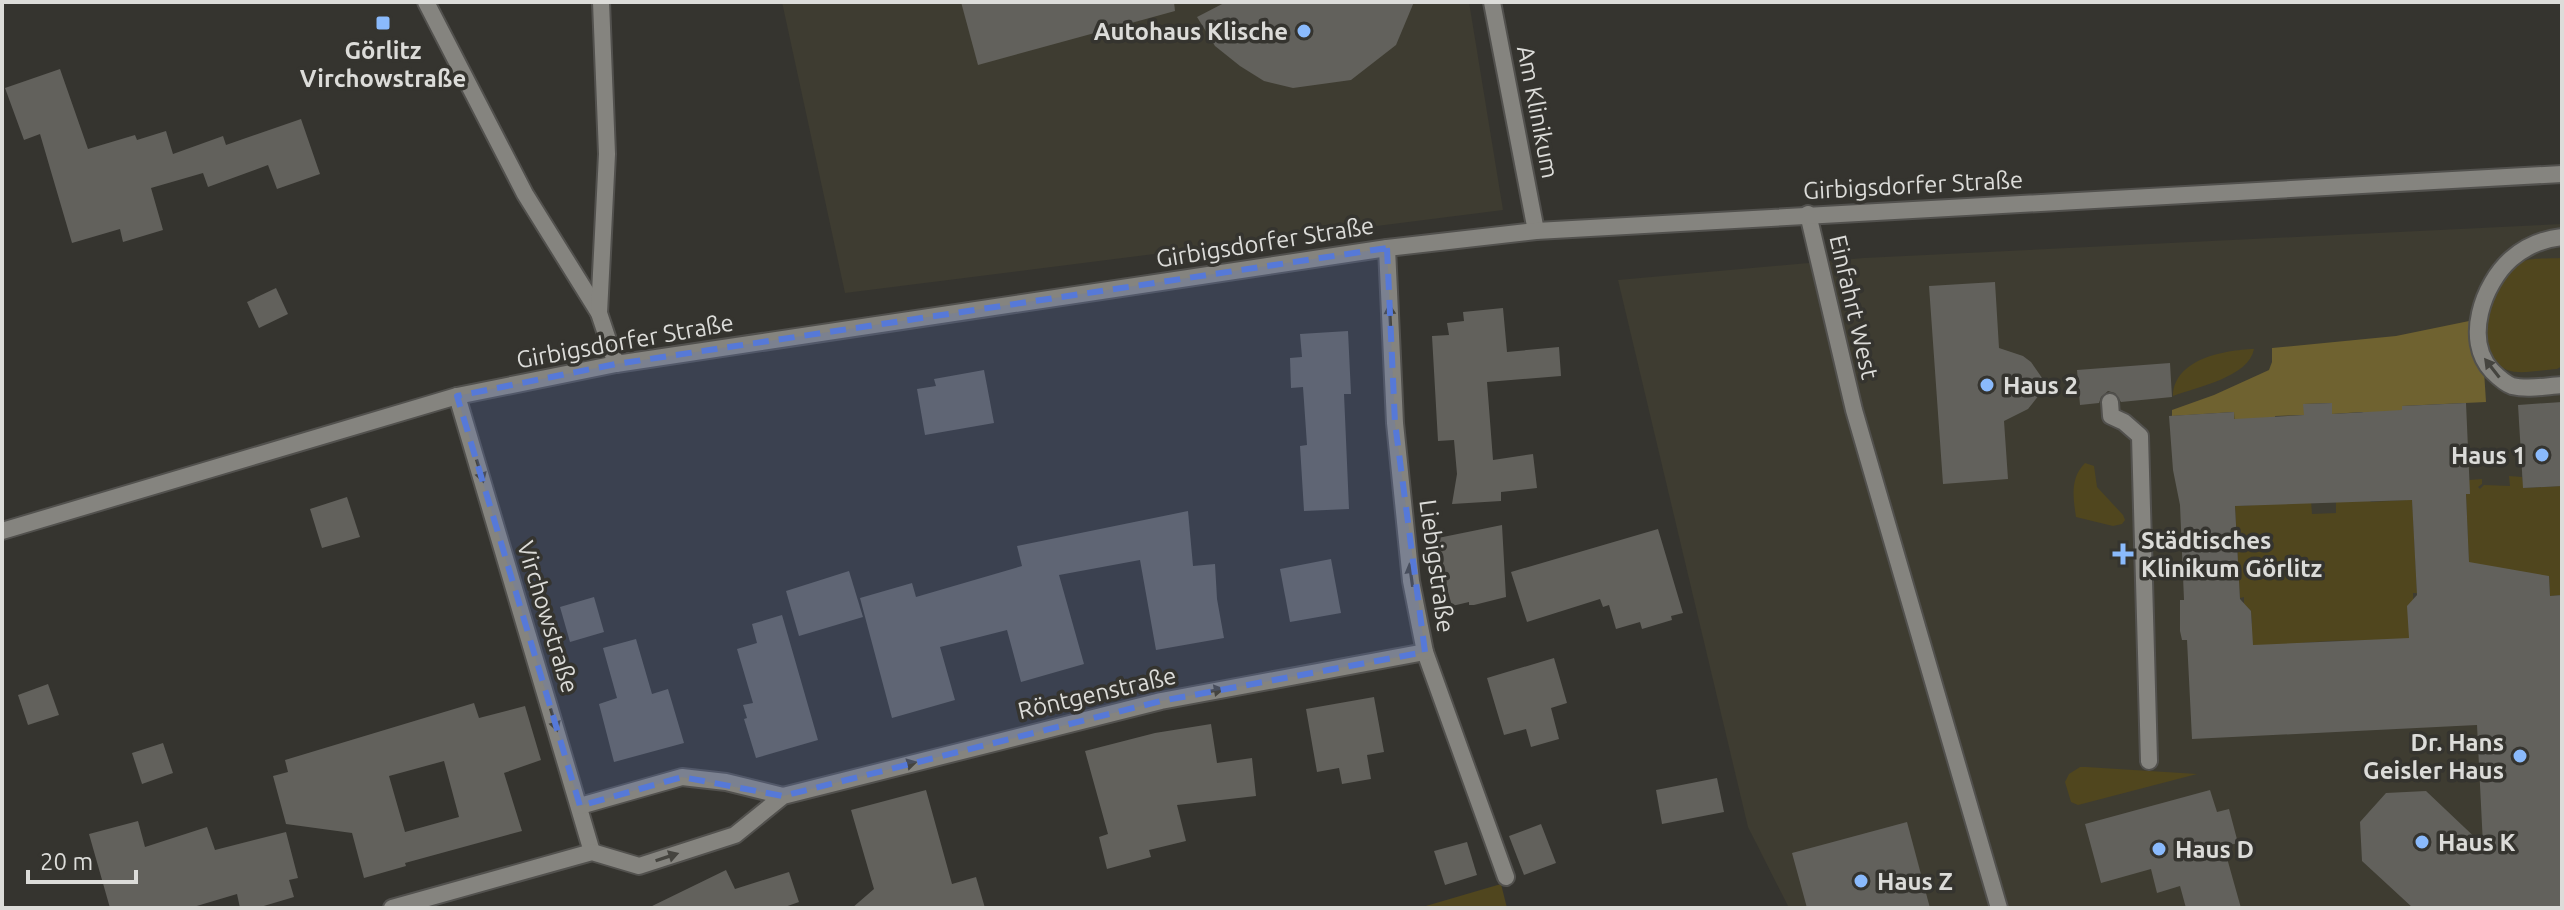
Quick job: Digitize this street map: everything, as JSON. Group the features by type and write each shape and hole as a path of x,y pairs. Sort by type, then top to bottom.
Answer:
{"street":[{"path":"426,2 525,194 599,313 616,364"},
{"path":"599,313 607,154 601,2"},
{"name":"Am Klinikum","path":"1492,2 1536,231"},
{"name":"Girbigsdorfer Straße","path":"2,531 457,396 616,364 1387,248 1536,231 2562,174"},
{"name":"Einfahrt West","path":"1808,214 1854,410 1999,908"},
{"path":"2562,237 2528,246 2510,259 2496,275 2483,304 2478,335 2479,347 2487,365 2503,382 2525,388 2562,385"},
{"name":"Liebigstraße","path":"1387,248 1395,423 1411,581 1425,652 1506,877"},
{"name":"Virchowstraße","path":"457,396 592,852"},
{"path":"2110,402 2111,416 2124,422 2140,436 2149,761"},
{"name":"Röntgenstraße","path":"592,852 639,866 735,835 783,796 1161,701 1425,652"},
{"name":"Röntgenstraße","path":"580,806 682,777 726,782 783,796"},
{"path":"392,908 592,852"}],"highlighted area":[{"path":"1387,248 1395,423 1425,652 1161,701 783,796 682,777 580,806 457,396 616,364"}],"shaded area":[{"path":"782,2 1469,2 1503,210 845,293"},
{"name":"Städtisches Klinikum Görlitz","path":"2562,224 2562,908 1789,908 1748,827 1618,280 1864,258"},
{"path":"2562,258 2562,366 2531,372 2507,370 2495,361 2489,349 2486,333 2492,299 2509,271 2519,263"},
{"path":"2474,320 2484,371 2486,402 2402,406 2403,440 2362,412 2332,414 2331,403 2304,404 2304,415 2275,416 2276,445 2236,447 2234,412 2172,416 2172,410 2269,370 2272,348 2396,336"},
{"path":"2254,349 2250,359 2233,374 2173,396 2176,383 2191,365 2215,355"},
{"path":"2085,463 2094,466 2097,487 2123,515 2125,520 2122,524 2113,526 2076,517 2075,481"},
{"path":"2509,476 2522,477 2524,488 2562,486 2562,595 2550,596 2549,576 2470,588 2466,494 2469,480 2482,479 2480,489 2484,485 2510,486"},
{"path":"2412,496 2417,593 2413,593 2415,645 2328,641 2285,645 2243,654 2245,629 2252,623 2251,611 2244,604 2244,597 2240,598 2235,503 2242,506 2311,500 2312,514 2336,513 2336,500 2367,498 2371,502 2406,500"},
{"path":"2080,767 2197,774 2078,805 2071,802 2065,782 2069,774"},
{"path":"1501,884 1507,908 1419,908"}],"building":[{"path":"961,2 1174,2 1175,11 978,65"},
{"name":"Autohaus Klische","path":"1226,2 1414,2 1396,45 1351,80 1293,88 1264,81 1215,46 1197,17"},
{"path":"60,69 88,149 135,135 137,140 166,131 173,154 223,136 226,145 301,119 320,174 277,189 268,165 208,187 203,173 151,188 163,230 123,242 120,229 72,243 40,134 24,140 5,88"},
{"name":"Haus 2","path":"1995,282 1999,348 2031,362 2047,385 2028,409 2004,421 2008,479 1943,484 1929,286"},
{"path":"276,288 288,314 259,328 247,302"},
{"path":"1503,308 1507,352 1559,347 1561,376 1487,382 1493,460 1533,454 1537,488 1501,492 1501,501 1452,504 1457,474 1454,440 1438,441 1432,336 1449,335 1447,323 1464,321 1463,312"},
{"path":"1348,331 1351,394 1344,394 1349,509 1304,511 1300,446 1307,445 1303,387 1291,388 1290,358 1302,357 1300,334"},
{"path":"2170,363 2172,397 2121,402 2115,393 2108,391 2099,403 2080,405 2077,370"},
{"path":"984,370 994,423 925,435 917,389 936,386 934,379"},
{"name":"Haus 1","path":"2562,402 2562,486 2523,488 2518,405"},
{"path":"2332,403 2332,414 2466,403 2469,562 2549,576 2550,596 2562,595 2562,908 2413,908 2362,861 2360,822 2386,793 2426,791 2483,845 2477,725 2192,739 2187,640 2182,640 2180,631 2180,600 2184,600 2180,505 2173,470 2169,416 2234,412 2234,419 2304,415 2303,404","holes":["2412,500 2417,595 2407,606 2409,638 2253,645 2251,611 2240,599 2235,506"]},
{"path":"347,497 360,537 322,548 310,509"},
{"path":"1188,511 1193,566 1215,564 1224,638 1156,650 1140,560 1059,575 1084,664 1021,682 1007,630 940,647 955,700 892,718 860,598 912,583 916,597 1022,566 1017,546"},
{"path":"1502,525 1506,597 1474,605 1469,605 1469,602 1452,606 1433,539"},
{"path":"1658,529 1683,613 1671,616 1672,620 1642,629 1640,622 1616,629 1609,605 1603,607 1600,599 1527,622 1511,572"},
{"path":"1331,559 1341,613 1290,622 1280,569"},
{"path":"849,571 863,617 799,636 786,591"},
{"path":"594,597 604,632 570,642 560,607"},
{"path":"782,615 818,740 756,758 743,705 753,703 737,649 757,643 752,624"},
{"path":"636,639 652,694 668,689 684,743 614,762 599,704 617,698 603,648"},
{"path":"1554,658 1567,703 1551,708 1559,739 1531,747 1526,729 1504,735 1487,678"},
{"path":"48,684 59,715 28,725 18,695"},
{"path":"1374,697 1384,752 1367,755 1371,779 1342,784 1339,768 1317,772 1306,709"},
{"path":"474,703 479,718 525,706 541,760 504,773 522,831 405,863 406,866 364,878 352,833 286,824 273,776 288,772 285,760","holes":["444,761 459,817 405,832 389,776"]},
{"path":"1211,724 1217,763 1252,758 1256,796 1177,805 1186,841 1149,850 1151,857 1107,869 1099,837 1108,834 1085,751 1155,733"},
{"path":"163,743 173,773 142,784 132,753"},
{"path":"1717,778 1724,812 1662,824 1656,790"},
{"path":"926,790 952,884 976,877 985,908 852,908 874,889 851,810"},
{"name":"Haus D","path":"2210,790 2217,812 2229,809 2238,843 2226,846 2225,851 2241,908 2186,908 2180,886 2157,893 2151,869 2101,883 2085,824"},
{"path":"138,821 145,847 207,827 215,850 286,832 298,878 289,880 294,897 257,908 240,908 237,894 190,908 110,908 89,834"},
{"name":"Haus Z","path":"1907,822 1930,908 1807,908 1792,853"},
{"path":"1541,824 1556,863 1524,875 1509,836"},
{"path":"1467,842 1477,875 1445,885 1434,851"},
{"path":"726,870 735,889 789,872 799,902 782,908 648,908"}],"place":[{"name":"Görlitz Virchowstraße","path":"383,23"},
{"name":"Autohaus Klische","path":"1304,31"},
{"name":"Haus 2","path":"1987,385"},
{"name":"Haus 1","path":"2542,455"},
{"name":"Städtisches Klinikum Görlitz","path":"2123,554"},
{"name":"Dr. Hans Geisler Haus","path":"2520,756"},
{"name":"Haus K","path":"2422,842"},
{"name":"Haus D","path":"2159,849"},
{"name":"Haus Z","path":"1861,881"}]}
